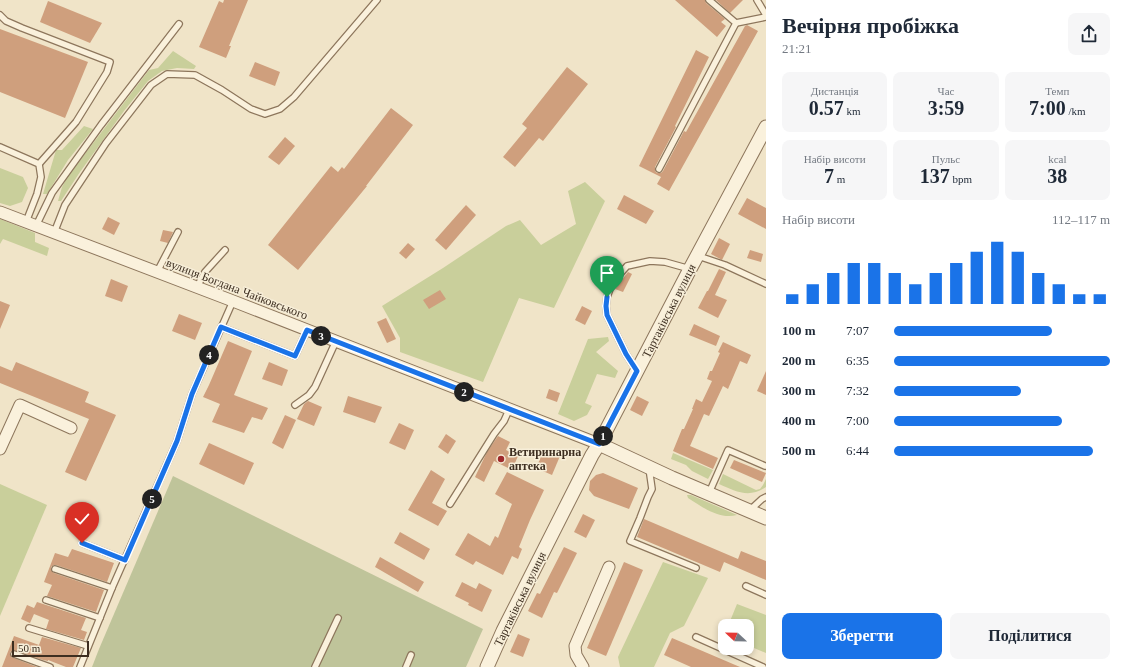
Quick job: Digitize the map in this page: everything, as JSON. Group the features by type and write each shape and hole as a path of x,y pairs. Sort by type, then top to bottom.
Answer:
{"street":[{"name":"Тартаківська вулиця","path":"487,667 592,455 766,127"},
{"name":"вулиця Богдана Чайковського","path":"0,212 197,287 599,444"},
{"path":"0,449 20,405 71,428"},
{"path":"599,444 649,468 766,518"},
{"path":"583,667 576,655 575,646 609,568"}],"lane":[{"path":"54,233 65,205 106,143 151,85 168,74 195,75 251,109 266,114 280,109 294,97 378,0"},
{"path":"709,0 736,23"},
{"path":"659,169 736,23 766,16 757,0"},
{"path":"0,15 6,21 22,28 110,62 107,72 76,122 39,164"},
{"path":"31,224 101,124 179,24"},
{"path":"0,147 39,164"},
{"path":"31,224 41,177 39,164"},
{"path":"157,272 178,232"},
{"path":"197,287 205,272 225,250"},
{"path":"697,256 726,266 766,284"},
{"path":"637,371 626,354 607,315 607,297 610,289 627,266 650,261 690,269"},
{"path":"80,667 112,588 177,441 192,394 232,301"},
{"path":"221,327 295,356 307,330"},
{"path":"295,405 309,395 315,387 336,342"},
{"path":"450,504 494,434 504,421 509,410"},
{"path":"709,494 728,450 765,466"},
{"path":"649,468 652,489 630,540 696,568"},
{"path":"749,511 766,497"},
{"path":"82,543 125,560"},
{"path":"55,569 112,588"},
{"path":"746,586 766,595"},
{"path":"46,600 100,618"},
{"path":"315,667 338,618"},
{"path":"29,628 88,646"},
{"path":"696,637 763,667"},
{"path":"14,654 50,667"},
{"path":"406,667 411,655"}],"green space":[{"path":"173,51 196,66 194,69 177,68 162,71 148,81 124,111 61,201 58,201 62,187 68,176 149,70 158,68"},
{"path":"84,126 93,129 68,160 47,194 43,194 56,150 62,150"},
{"path":"0,168 23,177 28,188 22,202 10,206 0,203"},
{"path":"585,182 605,201 554,308 519,298 483,382 400,352 400,338 382,306 506,226 520,220 541,245 576,224 568,191"},
{"path":"0,219 35,233 35,242 49,248 47,256 3,239 0,244"},
{"path":"608,337 609,341 596,352 618,371 615,378 597,374 585,403 592,406 587,415 574,421 558,414 588,339"},
{"path":"673,453 713,470 708,479 692,471 686,465 671,459"},
{"path":"723,474 756,490 760,489 766,479 766,487 754,493 742,493 719,484"},
{"path":"173,476 483,629 466,667 92,667"},
{"path":"0,484 47,505 0,616"},
{"path":"687,495 691,495 737,515 724,516 711,512 688,498"},
{"path":"663,562 708,578 684,626 670,633 654,667 620,667 618,657"},
{"path":"737,604 766,615 766,653 754,648 754,619 731,619"}],"building":[{"path":"224,0 248,0 229,46 231,46 226,58 199,47 219,1 223,3"},
{"path":"675,0 705,0 706,3 725,19 721,22 726,26 717,37"},
{"path":"716,0 743,0 730,13"},
{"path":"48,1 102,23 90,43 40,22"},
{"path":"747,25 758,31 669,191 657,184 661,177 639,166 696,50 709,57 675,126 676,127 655,167 655,171 657,173 661,173 663,171 684,131 686,132 745,26"},
{"path":"0,29 88,62 65,118 0,92"},
{"path":"255,62 280,72 275,86 249,76"},
{"path":"567,67 588,84 543,141 539,138 515,167 503,157 527,128 522,124"},
{"path":"391,108 413,125 367,186 298,270 268,245 331,166 338,172 342,167 344,169"},
{"path":"285,137 295,146 279,165 268,157"},
{"path":"624,195 654,211 646,224 617,209"},
{"path":"747,198 766,208 766,229 738,214"},
{"path":"466,205 476,215 446,250 435,240"},
{"path":"108,217 120,223 114,235 102,229"},
{"path":"163,230 173,232 168,243 160,241"},
{"path":"719,238 730,244 722,260 711,254"},
{"path":"408,243 415,249 406,259 399,253"},
{"path":"750,250 763,254 761,262 747,258"},
{"path":"601,257 620,267 608,285 591,276"},
{"path":"719,269 726,272 715,295 727,300 718,318 698,308"},
{"path":"628,272 632,274 623,292 615,289"},
{"path":"111,279 128,286 122,302 105,296"},
{"path":"440,290 446,299 429,309 423,300"},
{"path":"0,301 10,305 0,329"},
{"path":"582,306 592,311 585,325 575,320"},
{"path":"179,314 202,323 195,340 172,331"},
{"path":"386,318 396,339 387,343 377,322"},
{"path":"694,324 720,336 716,346 689,335"},
{"path":"228,341 252,351 234,395 268,408 262,420 252,417 244,433 212,422 220,404 203,397"},
{"path":"723,342 751,355 747,364 740,361 728,389 723,386 709,416 704,414 690,446 718,458 713,469 673,451 682,429 684,429 693,409 696,399 702,402 712,381 707,379 720,353 718,352"},
{"path":"16,362 89,392 85,402 116,415 86,481 65,472 89,419 0,383 0,366 12,371"},
{"path":"269,362 288,370 282,386 262,379"},
{"path":"766,371 766,395 757,391"},
{"path":"549,389 560,393 557,402 546,398"},
{"path":"348,396 382,407 375,423 343,412"},
{"path":"637,396 649,402 642,416 630,410"},
{"path":"308,401 322,407 314,426 297,419 304,404"},
{"path":"285,415 296,420 283,449 272,443"},
{"path":"399,423 414,430 405,450 389,443"},
{"path":"446,434 456,441 448,454 438,447"},
{"name":"Ветиринарна аптека","path":"498,436 510,442 506,450 518,456 512,470 494,461 484,482 475,477 487,452"},
{"path":"209,443 254,463 244,485 199,464"},
{"path":"544,450 560,456 552,475 536,468"},
{"path":"734,460 766,473 762,482 730,468"},
{"path":"431,470 445,479 432,503 447,511 438,526 408,510"},
{"path":"507,472 544,490 519,547 522,549 518,559 512,556 503,575 476,561 473,565 455,555 468,533 490,546 495,536 498,538 512,504 495,494"},
{"path":"603,473 638,488 629,509 594,496 589,490 590,481 596,475"},
{"path":"583,514 595,520 586,538 574,532"},
{"path":"644,519 738,559 741,551 766,561 766,580 724,562 720,572 637,537"},
{"path":"400,532 430,549 424,560 394,543"},
{"path":"564,547 577,553 557,593 554,592 542,618 528,611 537,593 540,594"},
{"path":"72,549 114,563 107,582 56,565 51,567 51,570 54,573 104,590 96,612 47,596 52,585 44,582 55,553 68,557"},
{"path":"380,557 424,582 418,592 375,567"},
{"path":"624,562 643,570 606,656 587,648"},
{"path":"462,582 476,589 479,583 492,590 482,612 455,596"},
{"path":"37,602 86,618 81,630 87,632 84,640 46,629 49,620 34,614 30,623 21,619 27,605 34,608"},
{"path":"518,634 530,639 523,657 510,652"},
{"path":"14,636 39,645 42,637 81,648 73,667 66,667 14,650 10,652 11,657 37,667 2,667"},
{"path":"672,638 740,667 691,667 664,655"}],"place":[{"name":"Ветиринарна аптека","path":"501,459"}],"route":[{"path":"82,543 125,560 177,441 192,394 221,327 295,356 307,330 599,444 637,371 626,354 607,315 607,297"}]}
